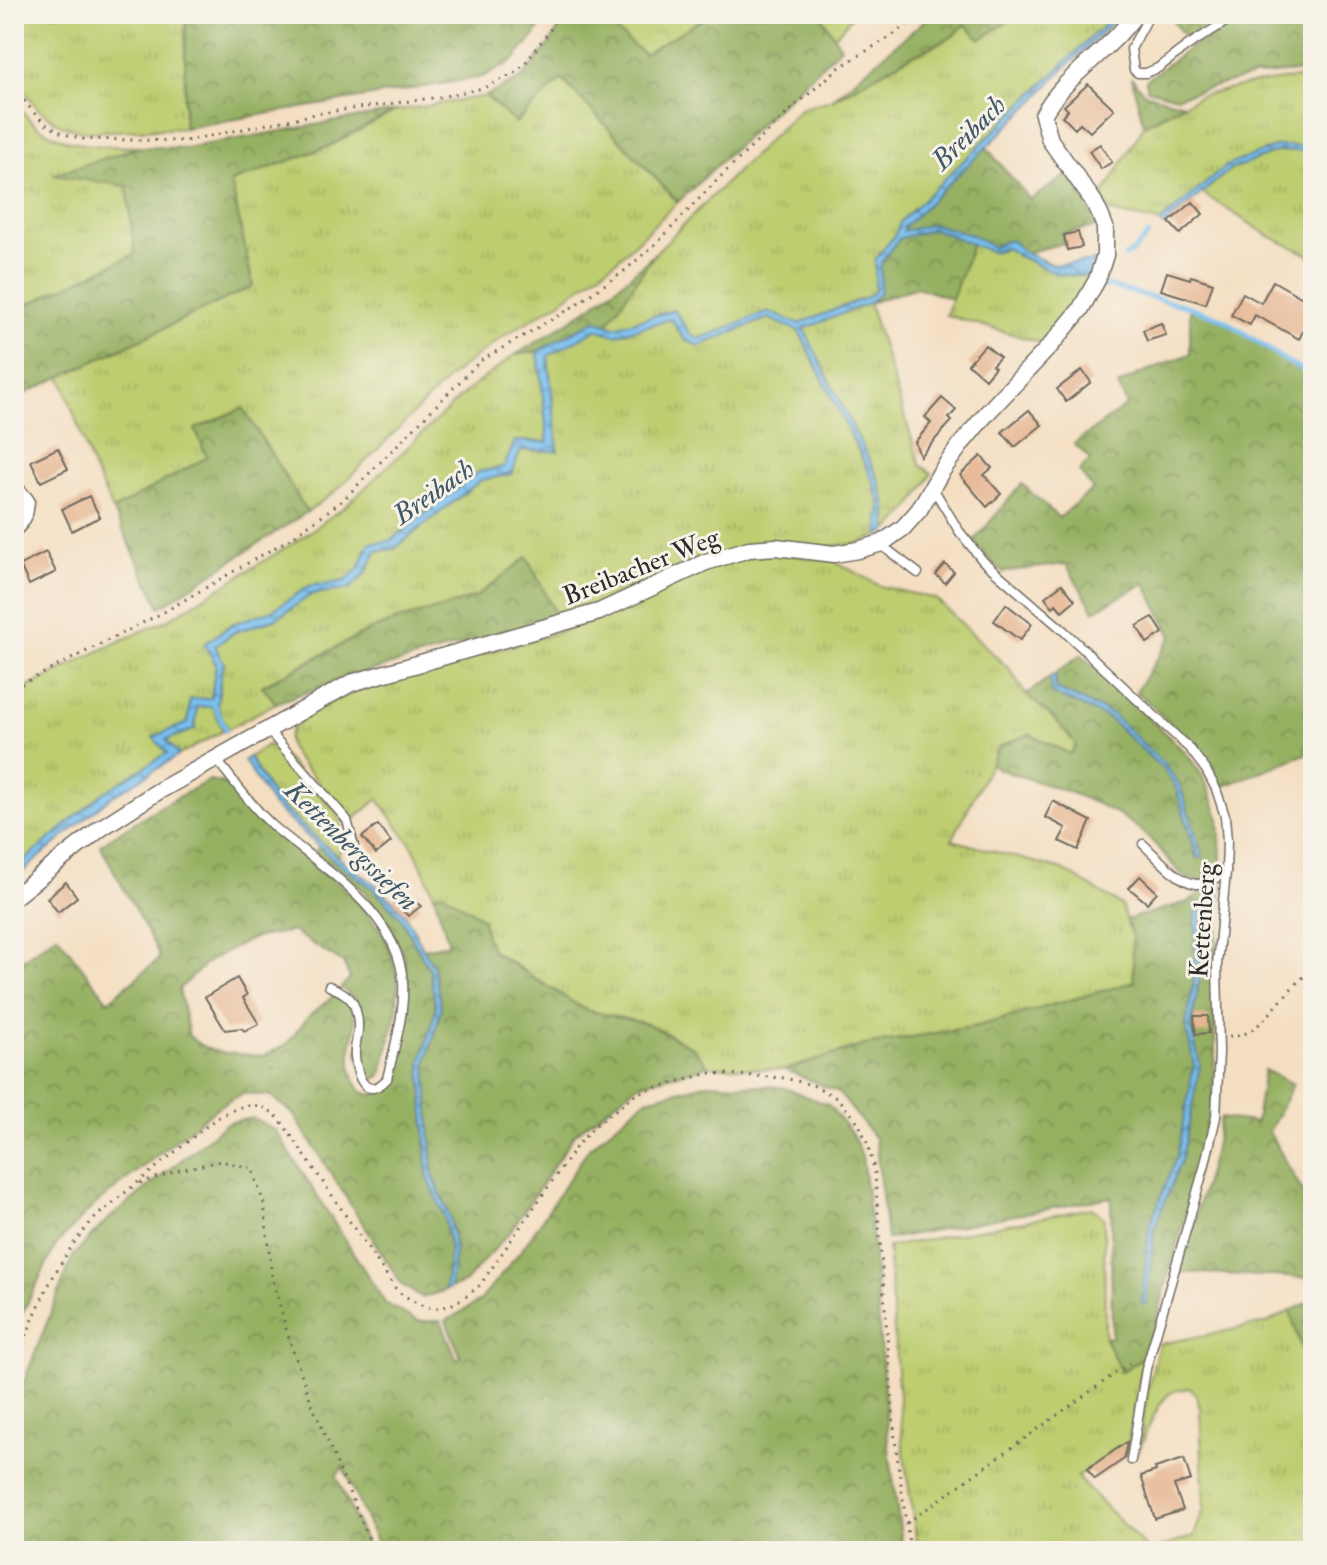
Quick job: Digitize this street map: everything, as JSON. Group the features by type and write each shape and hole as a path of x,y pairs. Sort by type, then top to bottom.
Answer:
{"street":[{"name":"Breibacher Weg","path":"14,897 101,828 157,792 351,683 599,612 706,562 749,549 776,547 834,554 882,543 903,528 919,510 962,443 1080,310 1097,280 1105,255 1105,227 1094,202 1050,140 1043,115 1050,101 1113,41 1136,14"},
{"path":"14,490 26,501 21,522 14,528"}],"lane":[{"path":"1150,14 1131,49 1134,70 1138,73 1158,68 1238,14"},
{"name":"Kettenberg","path":"932,488 959,531 983,561 1064,631 1191,750 1216,789 1225,816 1226,872 1217,965 1219,1052 1216,1117 1146,1369 1131,1460"},
{"path":"882,543 918,573"},
{"path":"267,730 347,820 354,846"},
{"path":"216,759 270,824 365,903 392,942 403,982 402,1011 387,1079 381,1086 366,1087 360,1081 355,1054 358,1024 354,1004 329,986"},
{"path":"1143,844 1177,876 1195,884 1213,881 1226,872"}],"path":[{"path":"14,88 47,125 64,134 83,139 185,141 321,113 483,88 515,73 526,62 550,30 557,14"},
{"path":"14,688 164,612 291,538 343,500 480,361 568,310 623,272 840,67 893,35 920,14"},
{"path":"1218,1032 1234,1037 1255,1029 1290,988 1313,970"},
{"path":"14,1374 21,1350 66,1253 90,1223 214,1120 235,1108 255,1105 271,1111 288,1131 398,1292 424,1307 444,1307 462,1301 480,1285 578,1144 596,1125 637,1093 710,1073 785,1078 815,1086 837,1098 858,1122 869,1147 878,1216 895,1440 910,1551"},
{"path":"137,1184 220,1161 252,1168 264,1204 272,1277 289,1339 313,1407 374,1551"},
{"path":"907,1523 1152,1347"},
{"path":"14,1348 21,1350"}],"green space":[{"path":"14,14 186,14 184,128 86,132 61,125 39,110 14,77"},
{"path":"186,14 547,14 535,35 512,62 482,77 184,128"},
{"path":"567,14 596,14 644,54 711,14 820,14 841,47 678,202 562,79 515,123 486,96 523,77 549,45"},
{"path":"596,14 711,14 644,55"},
{"path":"820,14 854,14 834,37"},
{"path":"932,14 1020,14 980,39 965,24 952,37 831,100"},
{"path":"1020,14 1112,14 900,222 895,235 875,260 875,291 799,324 768,312 699,339 690,334 674,310 615,327 607,324 656,252 801,108 831,100 952,37 966,24 980,39"},
{"path":"1168,14 1224,14 1186,39"},
{"path":"1252,14 1313,14 1313,70 1253,76 1177,97 1147,89 1146,80 1191,47"},
{"path":"1313,76 1313,146 1277,146 1227,166 1160,222 1111,212 1102,197 1144,125 1200,96 1252,84"},
{"path":"1131,77 1144,93 1184,104 1144,125"},
{"path":"562,78 678,202 617,260 557,304 502,337 453,374 336,491 307,512 243,408 207,457 113,510 93,468 61,377 253,286 231,182 329,146 395,111 486,96 516,123"},
{"path":"14,100 30,120 68,141 139,147 55,175 128,185 135,254 14,311"},
{"path":"395,111 329,146 231,182 253,286 14,399 14,311 135,254 127,186 53,175 139,147 186,148"},
{"path":"986,147 1030,200 1069,174 1099,226 1061,234 1064,243 1025,253 1010,242 993,247 974,236 935,224 903,232 905,226"},
{"path":"1278,151 1313,151 1313,259 1271,237 1202,193 1229,170"},
{"path":"934,229 972,244 952,299 917,287 869,303 880,293 881,262 900,238"},
{"path":"972,244 992,252 1006,248 1057,274 1092,277 1075,305 1043,343 946,315"},
{"path":"656,252 607,324 595,320 538,351 515,355 606,295"},
{"path":"869,303 920,465 932,473 912,504 887,531 886,504 803,329"},
{"path":"1190,307 1223,319 1313,376 1313,751 1222,787 1195,747 1136,691 1172,636 1145,583 1094,611 1066,564 1002,572 973,542 1022,484 1059,518 1093,489 1079,471 1091,459 1074,444 1127,405 1118,385 1190,354"},
{"path":"768,318 799,331 873,480 881,505 878,536 856,544 703,557 594,605 557,617 527,557 477,596 368,631 263,685 276,703 228,729 217,706 224,663 214,647 235,632 277,618 312,594 349,589 366,573 376,551 394,549 481,480 511,474 521,450 558,451 547,356 596,329 616,335 671,319 685,340 699,346"},
{"path":"538,351 548,442 515,441 505,467 478,472 390,541 370,543 359,568 345,581 309,586 273,610 232,624 205,644 216,664 211,699 191,699 188,723 154,737 168,753 103,793 14,870 14,694 167,620 298,540 347,505 468,390 515,355"},
{"path":"243,408 307,512 160,607 113,510 207,457 195,429"},
{"path":"774,553 835,561 880,586 936,599 1011,671 1026,695 1058,721 1076,745 1070,755 1029,734 999,747 952,840 1063,870 1121,905 1132,936 1134,982 978,1026 865,1045 785,1070 708,1066 694,1048 648,1024 585,1010 493,951 486,938 483,919 442,892 434,895 414,848 378,799 353,820 295,757 289,746 291,730 299,722 352,693 601,617 707,567"},
{"path":"527,557 557,617 339,680 276,703 262,686 368,631 477,596"},
{"path":"1081,655 1186,753 1202,775 1219,819 1222,881 1214,965 1212,1113 1154,1329 1143,1357 1121,1372 1105,1338 1112,1337 1111,1197 887,1239 875,1138 838,1092 785,1070 865,1045 978,1026 1134,982 1132,936 1126,920 1188,902 1199,894 1199,880 1185,877 1138,828 1123,818 1089,800 991,764 999,747 1029,734 1070,754 1076,745 1071,737 1026,695 1050,677 1051,693 1109,718 1164,770 1176,788 1197,858 1202,858 1180,786 1112,714 1056,689 1055,674","holes":["1200,902 1199,981 1191,1026 1199,1065 1182,1158 1154,1228 1146,1304 1149,1227 1177,1156 1195,1064 1186,1025 1194,980 1196,903"]},
{"path":"197,706 212,706 223,731 179,755 166,740 195,729"},
{"path":"267,745 278,750 337,813 341,823 339,858 276,802 249,757"},
{"path":"210,780 226,784 268,827 354,896 384,935 398,984 397,1010 381,1076 370,1081 364,1078 358,1054 361,1024 356,1000 341,988 350,978 343,963 292,931 253,938 210,960 179,989 189,1036 212,1050 264,1056 287,1044 308,1017 336,994 348,1003 353,1013 355,1025 351,1062 359,1088 373,1094 393,1086 406,1011 408,983 404,957 390,927 362,889 314,852 319,847 374,889 401,918 430,970 436,1009 421,1063 428,1177 445,1218 450,1252 445,1290 423,1298 402,1285 293,1114 271,1096 243,1093 219,1106 92,1207 56,1245 14,1330 14,1049 21,1037 14,1028 14,966 57,935 108,1001 159,959 100,845 152,811"},
{"path":"442,892 483,919 486,938 493,952 585,1010 648,1024 694,1048 708,1066 639,1084 575,1134 510,1232 464,1283 450,1288 455,1252 450,1216 433,1176 426,1063 441,1009 434,968 423,949 449,944 434,895"},
{"path":"1264,1070 1293,1084 1269,1132 1313,1210 1313,1278 1180,1272 1216,1143 1220,1118 1256,1122"},
{"path":"709,1083 782,1087 829,1105 852,1134 862,1156 872,1235 888,1441 903,1551 380,1551 343,1467 336,1476 369,1551 14,1551 14,1407 73,1256 105,1222 227,1123 253,1118 276,1131 385,1303 417,1321 441,1321 457,1360 461,1357 446,1321 480,1301 524,1247 589,1148 647,1099"},
{"path":"1092,1208 1104,1218 1105,1338 1121,1372 1143,1357 1127,1452 1108,1455 1077,1477 1150,1551 918,1551 902,1440 888,1247"},
{"path":"1313,1300 1313,1384 1290,1311"},
{"path":"1290,1311 1313,1384 1313,1445 1306,1450 1313,1466 1313,1551 1150,1551 1194,1536 1204,1508 1200,1409 1197,1397 1190,1388 1172,1392 1161,1403 1138,1453 1147,1393 1159,1344 1267,1323"}],"water":[{"path":"1112,14 1119,14 903,231 935,224 974,236 992,247 1012,241 1025,253 1053,265 1097,261 1092,277 1057,274 1006,248 992,252 934,229 900,238 881,262 880,293 869,303 804,329 878,478 886,504 887,531 878,536 881,505 873,480 799,331 768,318 699,346 685,340 671,319 615,335 596,329 548,356 558,451 521,450 511,474 481,480 394,549 376,551 366,573 349,589 312,594 277,618 235,632 215,646 224,663 217,706 197,707 195,729 166,740 179,755 108,799 14,879 14,870 103,793 167,753 153,737 188,723 190,699 211,698 216,664 204,644 232,624 273,610 309,586 345,581 359,568 370,543 390,541 478,472 504,467 515,441 548,442 538,351 595,320 615,327 674,310 690,334 699,339 768,312 799,324 867,297 875,291 875,260 895,235 900,222"},
{"path":"1277,146 1313,146 1313,151 1278,151 1229,170 1163,226 1160,222 1226,166"},
{"path":"1055,674 1056,689 1112,714 1167,767 1180,786 1203,858 1198,858 1176,788 1164,770 1109,718 1051,693 1050,677"},
{"path":"249,757 276,802 400,908 434,968 441,1009 426,1063 433,1176 450,1217 455,1252 450,1288 445,1290 450,1252 445,1218 428,1177 421,1063 436,1009 430,970 401,918 374,889 336,862 272,805 244,760"},
{"path":"1196,902 1201,903 1199,981 1191,1026 1200,1065 1182,1158 1154,1228 1146,1304 1142,1303 1149,1227 1177,1156 1194,1065 1186,1026 1194,980"}],"building":[{"path":"1088,84 1114,109 1090,132 1080,123 1075,129 1062,116 1068,110 1064,106"},
{"path":"1100,144 1112,162 1101,169 1089,151"},
{"path":"1193,202 1203,214 1180,234 1169,222"},
{"path":"1078,232 1082,247 1067,250 1064,235"},
{"path":"1167,272 1213,283 1206,304 1161,290"},
{"path":"1273,281 1313,304 1313,313 1299,339 1255,315 1250,325 1231,315 1243,293 1261,303"},
{"path":"1161,323 1166,335 1147,341 1143,330"},
{"path":"985,345 1000,357 985,379 968,364"},
{"path":"1082,370 1091,382 1066,402 1057,389"},
{"path":"942,398 956,410 949,418 952,421 920,456 915,442 931,423 925,417"},
{"path":"1029,410 1042,425 1015,447 1002,432"},
{"path":"58,448 68,469 41,482 31,461"},
{"path":"981,456 992,468 984,475 1001,494 987,507 960,475"},
{"path":"89,496 100,517 72,531 62,509"},
{"path":"46,552 56,572 29,585 20,565"},
{"path":"945,564 954,572 945,583 936,575"},
{"path":"1062,584 1075,600 1062,611 1056,604 1053,607 1045,597"},
{"path":"1006,604 1032,624 1020,640 994,621"},
{"path":"1153,617 1163,633 1147,643 1137,626"},
{"path":"1053,801 1091,821 1078,850 1059,841 1066,828 1045,817"},
{"path":"378,825 391,842 376,854 362,837"},
{"path":"1140,876 1157,892 1147,903 1129,888"},
{"path":"66,882 77,897 58,912 47,898"},
{"path":"401,892 421,906 408,916 393,900"},
{"path":"237,978 247,995 243,998 259,1024 245,1031 241,1028 225,1030 205,997"},
{"path":"1194,1016 1208,1016 1209,1033 1195,1034"},
{"path":"1127,1442 1124,1459 1095,1479 1087,1469"},
{"path":"1184,1459 1191,1480 1174,1485 1183,1510 1155,1519 1141,1476"}],"waterway":[{"path":"1125,256 1133,252 1148,235"},
{"path":"1103,285 1190,307 1223,319 1313,376"},
{"name":"Kettenbergssiefen","path":"213,703 226,730"}],"water label":[{"name":"Breibach","path":"968,132"},
{"name":"Breibach","path":"433,491"}]}
